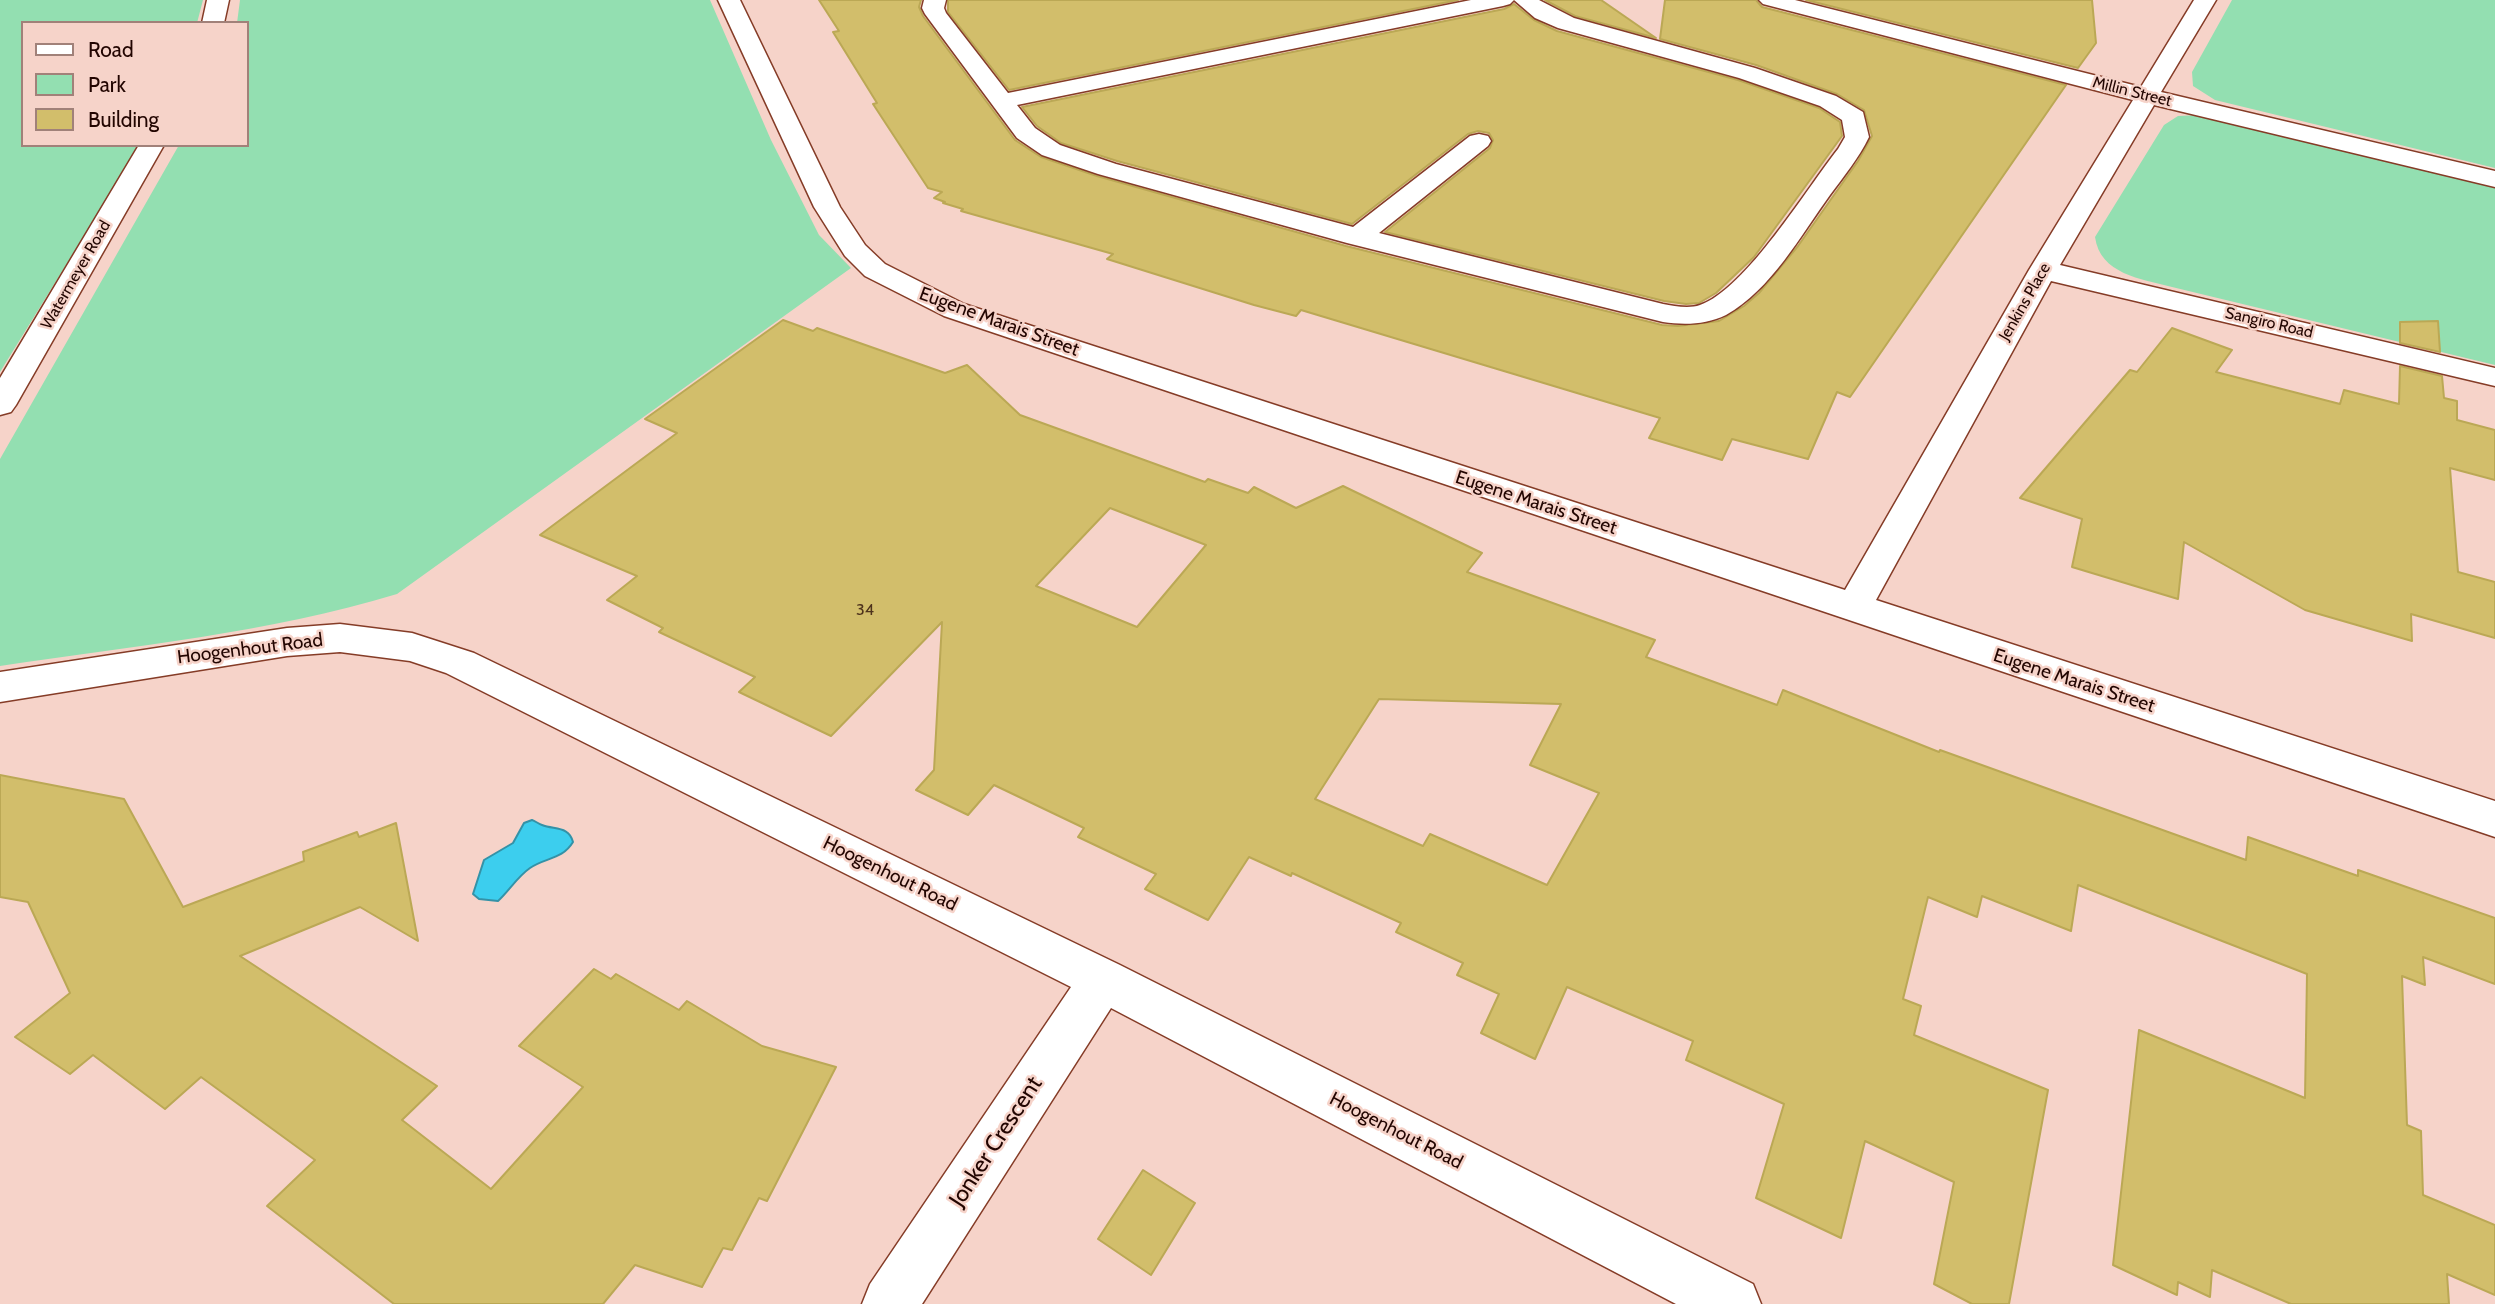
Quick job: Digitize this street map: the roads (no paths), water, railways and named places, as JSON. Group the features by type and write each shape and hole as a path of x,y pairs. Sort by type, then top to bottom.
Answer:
{"street":[{"path":"213,21 218,0"},
{"name":"Eugene Marais Street","path":"729,0 827,207 855,250 875,270 954,310 2495,820"},
{"path":"935,0 933,8 936,14 1026,133 1051,150 1134,176 1357,237 1633,307 1668,314 1691,315 1712,311 1729,301 1764,264 1850,150 1857,137 1854,117 1828,101 1747,73 1592,31 1543,13 1525,0"},
{"path":"1002,101 1503,0"},
{"name":"Millin Street","path":"1770,0 2147,96 2495,179"},
{"name":"Jenkins Place","path":"1853,609 2043,270 2206,0"},
{"path":"1357,237 1479,141"},
{"name":"Watermeyer Road","path":"0,405 151,147"},
{"name":"Sangiro Road","path":"2043,270 2495,377"},
{"name":"Hoogenhout Road","path":"0,687 287,642 340,638 412,647 460,663 1103,980 1733,1304"},
{"name":"Jonker Crescent","path":"890,1304 1103,980"}],"water":[{"path":"532,820 565,831 573,842 564,852 525,872 498,901 479,899 473,894 484,860 513,843 524,823"}]}
